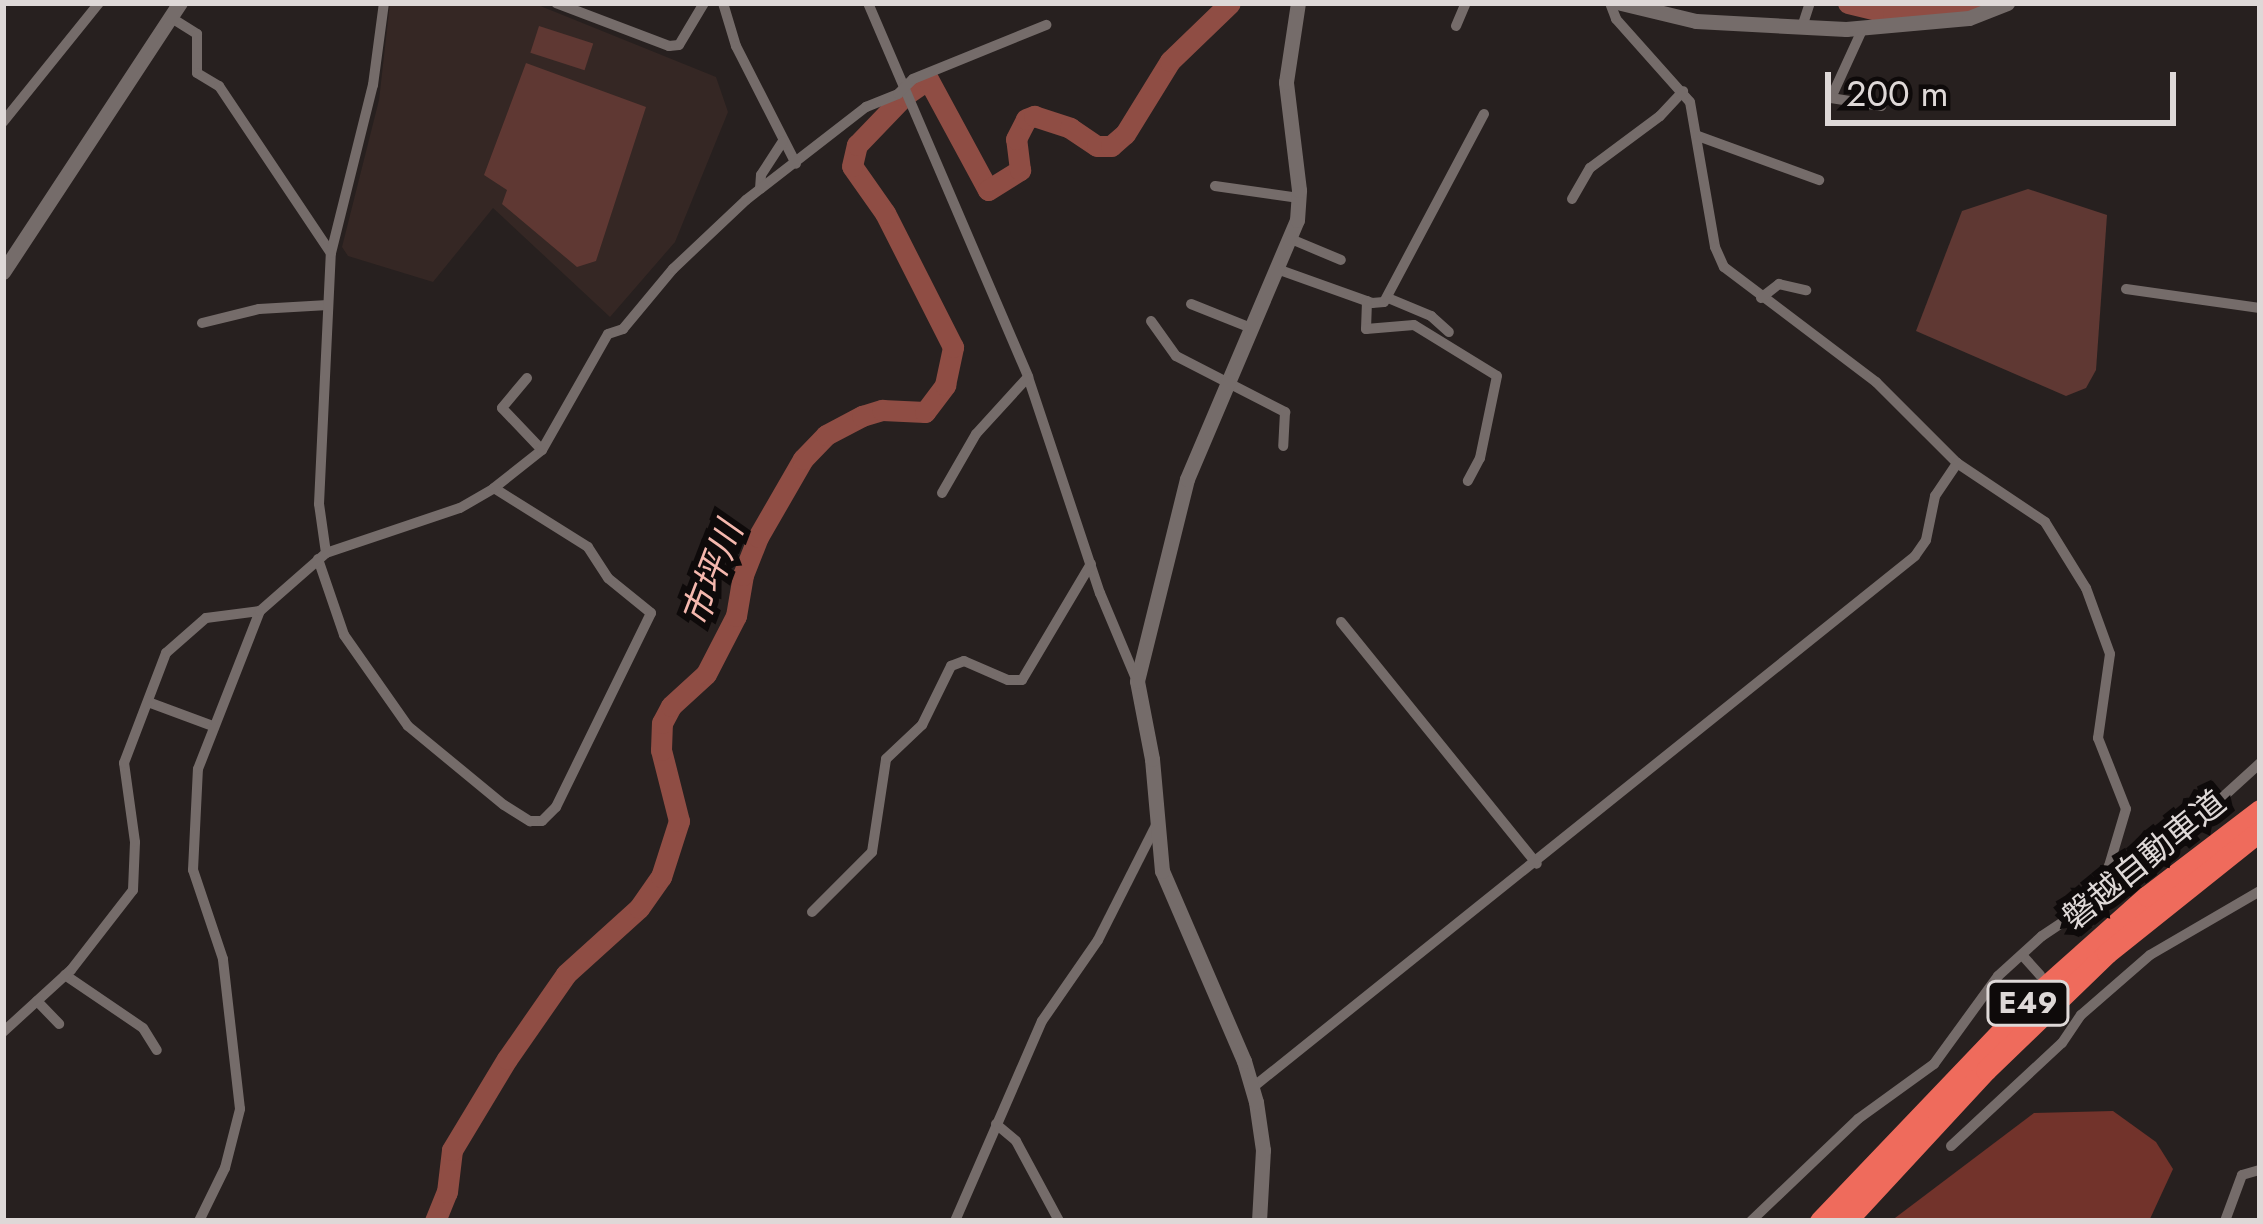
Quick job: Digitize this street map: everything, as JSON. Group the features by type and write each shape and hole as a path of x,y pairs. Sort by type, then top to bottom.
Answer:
{"highway":[{"name":"磐越自動車道","path":"1820,1221 2037,994 2163,883 2260,810"},
{"name":"磐越自動車道","path":"1846,1221 1986,1070 2093,966 2260,831"}],"street":[{"path":"3,122 99,3"},
{"path":"384,3 374,85 331,253 322,556 344,635 392,696 408,727 504,805 530,821 542,821 556,807 650,613 608,578 588,547 494,488"},
{"path":"556,3 669,46 680,45 704,3"},
{"path":"723,3 736,46 796,164"},
{"path":"868,3 1028,376 1124,661 1137,681 1151,759 1162,871 1252,1088 1263,1150 1259,1221"},
{"path":"1137,681 1184,487 1291,239 1299,198 1286,82 1298,3"},
{"path":"1456,26 1466,3"},
{"path":"1610,3 1622,27 1683,91 1698,136 1717,254 1733,278 1888,392 1957,463 2044,522 2086,589 2105,634 2109,685 2098,738 2126,809 2109,866 2109,892"},
{"path":"1621,3 1802,27 1863,28 1969,18 2007,3"},
{"path":"1802,27 1810,3"},
{"path":"3,272 175,10 197,34 197,73 219,86 331,253"},
{"path":"199,1221 224,1168 240,1109 223,959 193,870 198,769 260,611 322,556 460,508 542,450 608,334 623,328 715,226 866,107 1046,25"},
{"path":"1863,28 1831,98 1881,106"},
{"path":"1571,199 1590,167 1659,117 1683,91"},
{"path":"1277,268 1380,304 1388,298 1484,114"},
{"path":"1698,136 1819,180"},
{"path":"760,189 760,176 784,141"},
{"path":"1215,186 1299,198"},
{"path":"1291,239 1341,260"},
{"path":"1760,298 1778,284 1806,290"},
{"path":"2126,290 2260,308"},
{"path":"1388,298 1431,316 1449,332"},
{"path":"1367,301 1366,328 1414,325 1497,376 1480,458 1468,482"},
{"path":"1191,304 1251,328"},
{"path":"202,322 259,309 328,305"},
{"path":"1151,321 1171,352 1226,386 1285,412 1283,446"},
{"path":"942,493 976,434 1011,389 1028,376"},
{"path":"527,378 502,408 542,450"},
{"path":"1252,1088 1915,556 1926,539 1935,496 1957,463"},
{"path":"812,912 872,852 883,767 922,725 951,666 964,661 1008,680 1022,680 1090,564"},
{"path":"3,1032 65,975 133,890 135,842 123,773 126,751 166,653 190,627 215,615 260,611"},
{"path":"1341,622 1537,863"},
{"path":"148,702 213,726"},
{"path":"1751,1221 1858,1119 1934,1064 1986,988 2022,955 2147,866 2260,764"},
{"path":"956,1221 1042,1021 1098,940 1155,827"},
{"path":"1951,1146 2062,1043 2080,1016 2150,955 2260,891"},
{"path":"2022,955 2040,975"},
{"path":"65,975 143,1028 157,1050"},
{"path":"37,1001 59,1024"},
{"path":"2069,1004 2080,1016"},
{"path":"996,1124 1016,1141 1059,1221"},
{"path":"2225,1221 2242,1174 2260,1170"}],"shaded area":[{"path":"390,3 533,3 716,77 728,112 675,242 610,317 493,208 433,282 348,256 342,247 379,100"},
{"path":"539,26 593,44 585,70 530,53"},
{"path":"526,63 646,107 596,261 577,267 502,204 507,190 484,175"},
{"path":"2028,189 2107,215 2096,370 2086,388 2066,396 1916,331 1962,211"},
{"path":"2113,1111 2156,1142 2173,1169 2149,1221 1891,1221 2034,1113"}],"waterway":[{"name":"市坪川","path":"435,1221 447,1192 452,1150 507,1059 566,974 639,908 661,877 679,821 661,750 662,723 671,706 706,674 736,616 743,575 758,537 803,459 826,435 862,416 882,410 925,412 945,385 953,347 885,213 852,166 857,145 904,96 928,79 988,190 1020,170 1016,139 1026,119 1034,116 1070,128 1097,146 1111,146 1125,134 1170,61 1230,3"},
{"name":"市坪川","path":"1848,3 1893,14 1975,3"}]}
